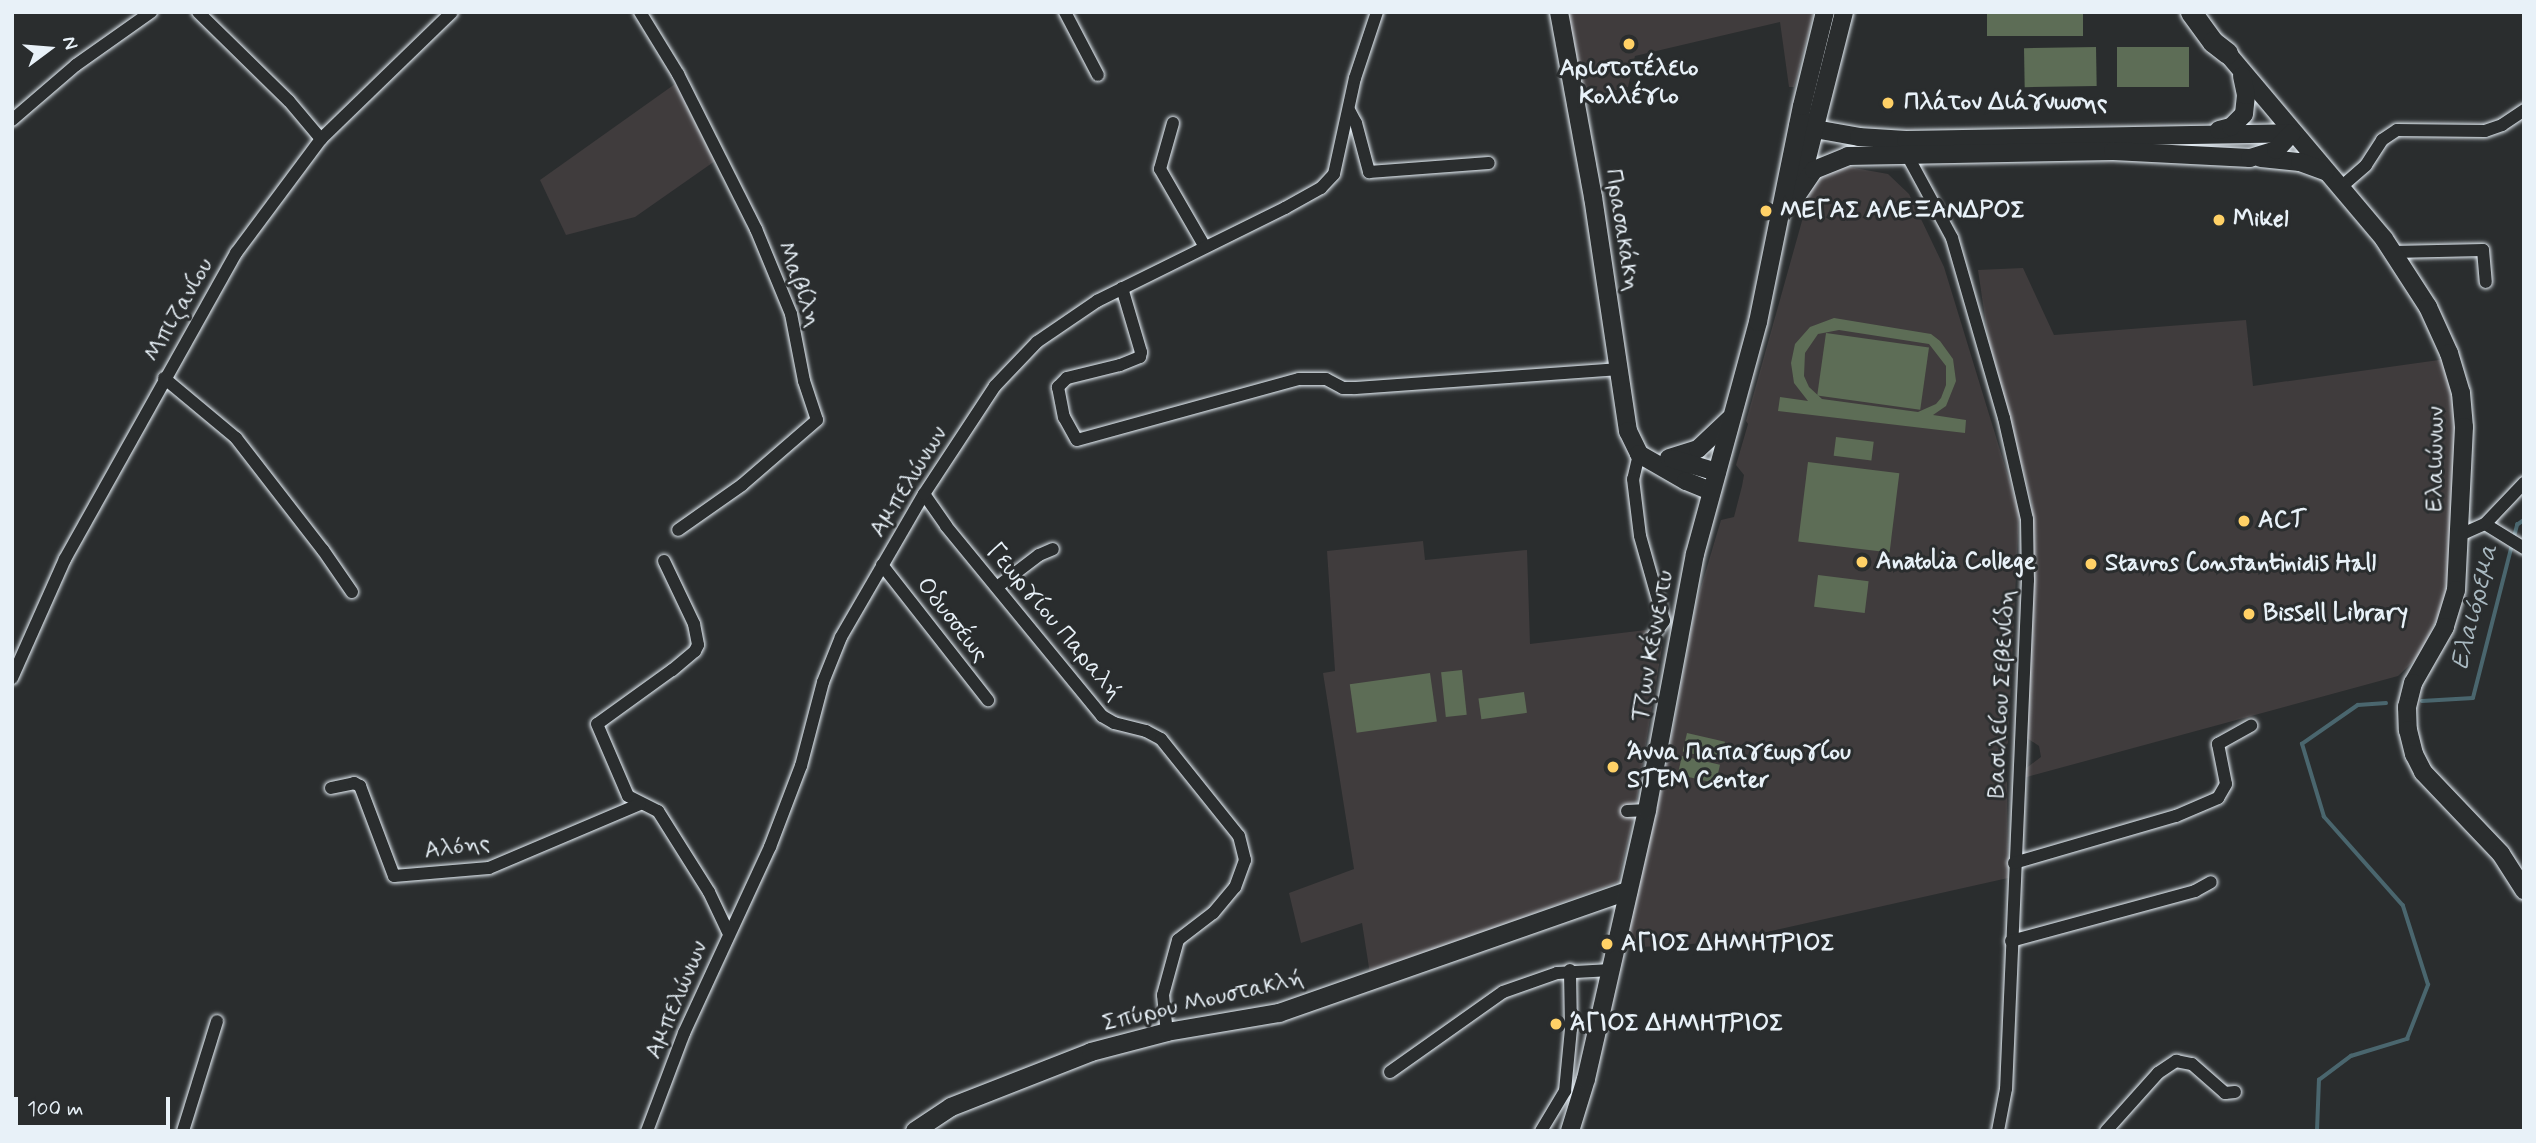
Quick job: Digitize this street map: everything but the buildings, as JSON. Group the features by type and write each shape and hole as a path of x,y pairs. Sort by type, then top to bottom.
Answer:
{"highway":[{"path":"2200,13 2227,53"}],"main road":[{"name":"Πρασακάκη","path":"1559,12 1593,197 1628,431 1644,456"},
{"name":"Τζων Κέννεντυ","path":"1774,254 1797,195 1825,12"},
{"name":"Τζων Κέννεντυ","path":"1570,1131 1586,1079 1647,810 1685,600 1805,136 1844,12"},
{"name":"Ελαιώνων","path":"2227,53 2393,252 2436,322 2460,387 2464,443 2456,590 2445,627 2413,683 2407,707 2408,730 2414,754 2423,772 2496,848 2524,890"},
{"path":"2212,132 2231,127 2244,114 2246,95 2242,74"},
{"path":"1805,136 1906,140 2212,132 2292,133"},
{"path":"2250,158 2276,150 2292,133"},
{"path":"1805,136 1872,155"},
{"path":"1797,195 1808,175 1820,165 1843,157 1872,155 2113,151 2300,162 2328,173"},
{"path":"1669,458 1698,449 1733,416"},
{"path":"1644,456 1669,458 1717,472"},
{"path":"1644,456 1686,481 1712,491"},
{"name":"Σπύρου Μουστακλή","path":"915,1131 951,1107 1091,1052 1167,1032 1279,1013 1628,891"}],"street":[{"path":"12,120 76,65 151,12"},
{"path":"198,12 289,101 321,139"},
{"name":"Μπιζανίου","path":"12,678 65,559 101,500 164,378 236,253 321,139 452,12"},
{"name":"Μαβίλη","path":"640,12 681,80 756,229 791,314 804,381 817,420 742,485 678,530"},
{"path":"1065,12 1097,75"},
{"name":"Αμπελώνων","path":"647,1131 684,1033 728,932 770,847 801,766 823,682 841,637 924,494 995,386 1017,360 1066,320 1122,288 1321,188 1334,174 1355,78 1377,12"},
{"path":"1349,110 1356,124 1369,172 1489,163"},
{"path":"2341,187 2366,165 2382,140 2397,130 2486,131 2502,125 2524,110"},
{"path":"1173,124 1160,169 1205,247"},
{"name":"Βασιλείου Σεβενίδη","path":"1907,155 1952,239 2025,500 2029,559 2006,1089 1998,1131"},
{"path":"2393,252 2483,250 2486,282"},
{"path":"1122,288 1142,352 1140,357 1120,365 1068,378 1058,387 1064,417 1077,440 1299,379 1326,379 1343,388 1355,388 1617,369"},
{"path":"164,378 236,438 323,550 352,592"},
{"name":"Πρασακάκη","path":"1644,456 1633,480 1640,536 1664,621 1651,639"},
{"path":"2460,535 2485,524 2524,483"},
{"name":"Γεωργίου Παραλή","path":"924,494 946,526 1102,716 1114,723 1146,731 1160,739 1210,797 1241,841 1245,860 1235,887 1213,913 1178,940 1163,995 1167,1032"},
{"path":"2485,524 2524,548"},
{"path":"998,587 1039,555 1054,549"},
{"path":"664,561 694,624 698,645 695,651 634,699 598,722 628,796 658,811 709,892 728,932"},
{"name":"Οδυσσέως","path":"882,565 988,700"},
{"path":"2014,863 2176,816 2218,798 2226,784 2218,744 2251,726"},
{"name":"Αλόης","path":"331,788 354,783 360,786 394,876 489,868 640,804"},
{"path":"1627,811 1647,810"},
{"path":"2011,941 2195,891 2211,882"},
{"path":"1390,1072 1503,992 1570,970 1611,970"},
{"path":"1541,1131 1565,1091 1571,1030 1570,970"},
{"path":"183,1131 217,1021"},
{"path":"2106,1131 2158,1073 2176,1061 2192,1064 2225,1093 2235,1092"}],"shaded area":[{"name":"Αριστοτέλειο Κολλέγιο","path":"1565,12 1814,12 1794,87 1789,87 1780,22 1635,56 1628,87 1581,99"},
{"path":"675,84 715,161 635,217 566,235 540,180"},
{"name":"Anatolia College","path":"1838,165 1888,174 1909,194 1944,267 2019,512 2008,743 1999,756 2002,777 2007,782 2008,878 1722,942 1625,948 1665,772 1696,604 1721,520 1734,517 1744,475 1736,465 1748,424 1746,421 1814,178"},
{"name":"Anatolia College","path":"2023,268 2054,335 2246,320 2253,386 2446,359 2456,424 2450,574 2442,608 2419,656 2398,676 2023,778 2025,769 2041,757 2039,746 2027,738 2033,598 2032,503 1988,338 1978,270"},
{"path":"1423,541 1425,560 1527,550 1530,644 1646,630 1662,647 1635,810 1618,882 1370,974 1362,923 1301,943 1289,893 1354,869 1323,673 1335,671 1327,551"}],"green space":[{"path":"1987,12 2083,12 2083,36 1987,36"},
{"path":"2096,47 2097,86 2025,87 2024,48"},
{"path":"2117,47 2189,47 2189,87 2117,87"},
{"path":"1834,318 1931,334 1940,341 1953,359 1956,381 1946,406 1933,415 1966,420 1965,433 1778,411 1780,397 1808,401 1794,383 1791,363 1795,344 1810,327","holes":["1839,330 1929,344 1946,366 1946,385 1936,404 1918,412 1822,399 1809,387 1804,376 1805,353 1818,334"]},
{"path":"1826,333 1929,347 1920,410 1817,395"},
{"path":"1836,437 1874,442 1871,460 1834,456"},
{"path":"1808,462 1899,473 1890,553 1798,541"},
{"path":"1818,575 1869,581 1865,613 1814,607"},
{"path":"1462,670 1467,715 1446,717 1441,672"},
{"path":"1430,673 1437,722 1357,733 1350,684"},
{"path":"1524,692 1527,713 1481,719 1478,698"},
{"path":"1687,733 1725,742 1721,760 1683,752"},
{"path":"1682,756 1720,765 1716,783 1678,775"}],"waterway":[{"name":"Ελαιόρεμα","path":"2422,701 2473,698 2517,525 2524,520"},
{"name":"Ελαιόρεμα","path":"2317,1131 2319,1080 2351,1056 2407,1039 2428,985 2403,906 2324,817 2302,744 2358,705 2386,703"}],"place":[{"name":"Αριστοτέλειο Κολλέγιο","path":"1629,44"},
{"name":"Πλάτον Διάγνωσης","path":"1888,103"},
{"name":"ΜΕΓΑΣ ΑΛΕΞΑΝΔΡΟΣ","path":"1766,211"},
{"name":"Mikel","path":"2219,220"},
{"name":"ACT","path":"2244,521"},
{"name":"Anatolia College","path":"1862,562"},
{"name":"Stavros Constantinidis Hall","path":"2091,564"},
{"name":"Bissell Library","path":"2249,614"},
{"name":"Άννα Παπαγεωργίου STEM Center","path":"1613,767"},
{"name":"ΑΓΙΟΣ ΔΗΜΗΤΡΙΟΣ","path":"1607,944"},
{"name":"ΆΓΙΟΣ ΔΗΜΗΤΡΙΟΣ","path":"1556,1024"}]}
